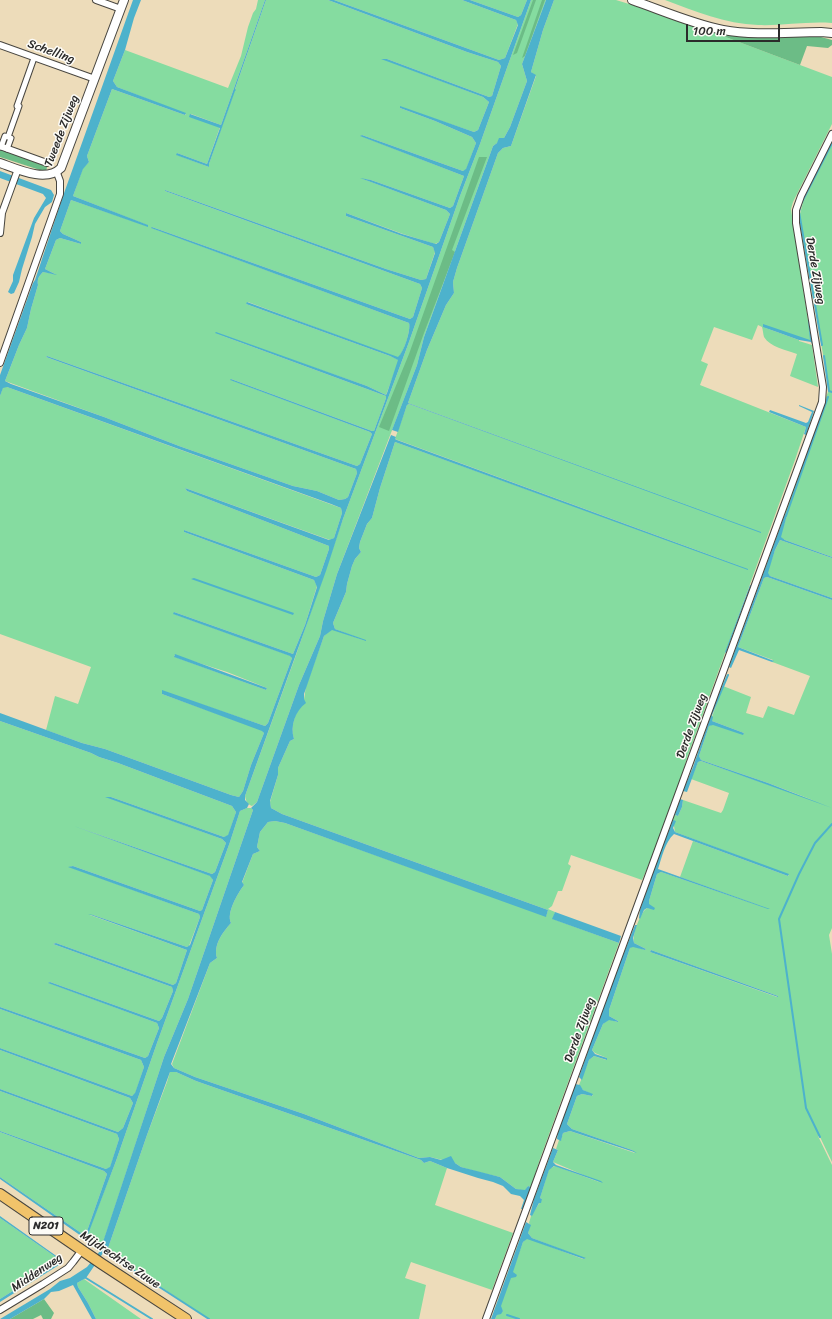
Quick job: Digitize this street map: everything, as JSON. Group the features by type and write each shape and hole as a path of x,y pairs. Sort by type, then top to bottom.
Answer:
{"main road":[{"name":"Mijdrechtse Zuwe","path":"0,1194 102,1264 186,1319"}],"street":[{"path":"96,0 120,9"},
{"name":"Tweede Zijweg","path":"0,363 60,194 60,181 57,173 64,164 124,0"},
{"path":"632,0 721,30 757,33 832,32"},
{"name":"Schelling","path":"0,45 95,79"},
{"path":"34,58 17,106 20,106 8,137 5,136 3,147 47,163"},
{"name":"Derde Zijweg","path":"486,1319 822,402 823,388 796,223 796,210 801,196 832,134"},
{"path":"0,162 17,172 38,175 57,173"},
{"path":"0,233 2,213 17,172"},
{"name":"Middenweg","path":"0,1310 68,1268 82,1250"}],"green space":[{"path":"258,0 265,0 221,125 191,114 190,116 220,127 207,164 177,153 177,155 209,167 266,0 328,0 467,52 498,62 501,66 492,96 489,97 387,59 383,59 483,97 489,102 478,130 474,132 400,107 472,137 476,143 466,170 463,171 362,135 361,136 464,176 453,206 450,208 371,180 363,179 446,210 450,214 439,242 435,244 346,213 346,216 433,247 435,252 426,279 421,280 386,269 165,190 420,284 422,288 413,317 410,319 152,227 409,323 409,331 403,351 398,358 248,302 246,304 399,360 386,395 367,386 215,333 386,396 374,431 372,431 231,379 370,432 372,434 360,464 357,466 47,356 46,357 356,469 357,473 348,497 345,499 339,500 317,491 293,486 179,446 5,381 27,328 40,275 43,272 55,274 45,269 56,240 60,238 81,244 81,242 63,234 60,231 71,200 147,226 73,196 83,168 89,162 87,156 112,89 185,115 186,114 117,87 113,81 125,50 228,88 241,56 248,27 256,9"},
{"path":"334,0 462,0 516,20 518,24 505,58 499,60"},
{"path":"470,0 527,0 521,15 518,17"},
{"path":"531,0 546,0 522,64 527,81 510,127 504,138 493,146 424,337 417,365 337,574 320,636 299,685 257,802 252,806 247,802 245,796 343,519 409,342"},
{"path":"533,0 536,0 517,53 513,55"},
{"path":"542,0 545,0 525,56 522,58"},
{"path":"554,0 616,0 675,18 832,77 832,124 793,202 791,209 811,340 806,340 763,327 812,345 818,387 790,376 797,354 779,348 770,343 764,337 762,327 758,325 752,340 714,327 701,361 708,364 700,385 806,427 687,758 664,830 642,880 571,855 568,864 571,866 562,891 558,891 552,906 548,909 555,912 553,919 619,943 531,1187 528,1186 525,1191 516,1189 500,1177 478,1172 461,1167 455,1163 430,1157 419,1158 304,1114 195,1077 174,1068 172,1064 210,963 217,958 216,948 222,935 231,923 231,909 244,885 242,883 253,854 260,851 257,847 260,832 268,822 275,821 285,823 546,916 548,910 282,814 271,808 270,802 278,775 278,768 290,741 294,739 293,728 296,713 304,700 306,686 324,636 332,629 366,641 335,629 333,623 346,592 352,566 355,559 361,552 359,548 360,542 367,524 372,518 395,442 748,569 395,439 407,405 409,404 761,532 408,403 427,350 446,305 454,293 453,282 457,268 498,153 503,148 511,146 536,76 531,72 543,30"},
{"path":"665,0 832,0 832,23 767,25 746,24 722,20"},
{"path":"675,18 709,28 810,34 832,40 832,45 828,48 807,46 800,65"},
{"path":"832,143 832,557 780,537 787,515 785,514 810,438 829,388 799,218 803,202"},
{"path":"0,149 47,167 46,172 0,157"},
{"path":"479,157 487,157 452,250 455,252 389,431 379,427 409,354"},
{"path":"3,387 7,387 341,508 342,513 334,538 330,540 185,488 187,491 329,546 320,575 316,577 184,530 184,532 314,580 317,586 305,625 293,654 174,612 174,614 291,656 292,658 268,723 265,726 162,691 162,694 262,730 264,733 251,765 243,791 239,797 105,749 82,743 46,730 55,696 78,704 91,667 0,634 0,396","holes":["174,655 227,672 267,688 266,690 175,657"]},
{"path":"780,540 832,558 832,598 770,576 767,573"},
{"path":"767,577 832,600 832,928 829,935 832,954 832,1162 820,1137 818,1136 832,1165 832,1319 495,1319 497,1315 503,1311 500,1306 523,1242 527,1238 586,1259 532,1238 528,1233 531,1216 542,1199 540,1198 549,1169 555,1166 602,1183 553,1162 558,1150 556,1149 559,1140 561,1140 563,1133 570,1131 635,1153 632,1150 572,1129 567,1124 577,1096 582,1094 593,1095 583,1090 579,1085 589,1060 594,1056 606,1060 607,1058 595,1053 592,1050 603,1024 609,1019 618,1021 609,1016 609,1010 630,948 633,946 646,949 634,943 634,935 639,919 644,911 647,908 654,909 649,905 649,901 657,874 661,872 769,909 680,877 693,841 788,876 789,875 675,832 673,820 663,845 662,842 680,799 675,815 678,816 683,800 721,813 723,810 729,793 691,779 698,762 701,761 815,801 701,760 699,756 709,726 713,724 743,734 744,733 712,721 723,686 751,697 746,713 763,718 768,706 794,715 810,676 772,662 773,660 738,647 764,578","holes":["651,950 778,996 777,997 650,952"]},
{"path":"0,721 91,753 232,806 236,812 228,836 224,837 111,797 107,797 222,839 226,843 215,872 212,874 77,827 211,876 213,880 202,910 200,911 73,866 70,867 199,914 200,917 189,946 187,947 90,915 187,950 176,983 173,985 56,943 53,944 172,987 173,991 162,1018 159,1021 50,982 49,983 157,1023 159,1028 148,1056 145,1058 0,1007"},
{"path":"251,808 253,810 188,999 164,1057 100,1252 87,1243 88,1241 86,1238 116,1161 240,811"},
{"path":"0,1009 141,1060 144,1067 135,1094 132,1096 0,1048"},
{"path":"0,1050 130,1098 133,1103 123,1128 118,1132 0,1089"},
{"path":"170,1072 176,1072 196,1081 421,1160 424,1163 430,1161 447,1168 435,1205 513,1233 492,1290 411,1262 405,1278 426,1285 419,1319 209,1319 107,1251"},
{"path":"0,1091 117,1134 119,1139 110,1168 106,1169 0,1131"},
{"path":"0,1132 104,1171 107,1174 86,1234 84,1235 0,1177"},
{"path":"0,1218 60,1260 0,1299"},
{"path":"84,1279 141,1319 96,1319 78,1287 77,1283"},
{"path":"44,1299 54,1313 51,1319 43,1319 41,1315 33,1319 10,1319"}],"water":[{"path":"133,0 141,0 125,50 113,81 117,87 186,113 185,115 112,89 87,156 89,162 83,169 73,196 148,225 148,227 71,200 60,231 63,234 81,242 81,244 60,238 56,240 45,269 57,275 43,272 40,275 27,328 5,381 179,446 293,486 317,491 339,500 348,497 357,473 356,469 46,357 47,356 357,466 360,464 372,434 370,432 230,380 231,379 372,431 374,431 386,396 215,333 216,332 367,386 386,395 398,360 246,304 247,302 398,357 403,351 409,331 409,323 151,228 152,227 410,319 413,317 422,288 420,284 165,190 386,269 421,280 426,279 435,253 433,247 346,216 346,213 402,234 436,244 439,242 450,214 446,210 360,178 371,180 450,208 453,206 464,176 360,136 362,135 463,171 466,169 476,143 472,137 400,108 400,106 474,132 478,130 489,102 483,97 381,59 387,59 489,97 492,96 501,66 498,62 467,52 328,0 334,0 499,60 505,58 518,25 516,20 462,0 470,0 518,17 521,15 527,0 531,0 409,342 343,519 326,571 245,796 245,800 249,804 247,808 240,811 116,1161 87,1237 84,1238 0,1179 0,1177 84,1235 86,1234 107,1174 104,1171 0,1131 106,1169 110,1167 119,1139 117,1134 0,1091 0,1089 118,1132 123,1128 133,1103 130,1098 0,1050 0,1048 132,1096 135,1093 144,1067 141,1060 0,1009 0,1007 145,1058 148,1056 159,1028 157,1023 48,983 50,982 159,1021 162,1018 173,991 172,987 53,944 56,943 173,985 176,983 187,950 88,914 187,947 190,945 200,917 199,914 68,867 73,866 200,911 202,910 213,880 210,876 74,826 212,874 215,872 226,843 222,839 105,797 111,797 224,837 228,835 236,812 232,806 91,753 0,721 0,713 239,797 243,791 251,765 264,733 162,694 162,690 265,726 268,723 292,658 173,614 174,612 293,654 305,625 317,587 314,580 184,532 184,530 316,577 320,575 329,546 187,491 185,488 329,540 334,538 342,513 341,508 331,504 7,387 3,388 0,396 0,375 35,280 63,196"},
{"path":"265,0 209,167 176,155 177,153 207,164 220,128 189,117 190,114 221,125"},
{"path":"546,0 554,0 543,30 531,72 536,75 511,146 503,148 498,153 457,268 453,282 454,293 446,305 427,350 408,403 761,533 409,404 407,405 398,432 392,430 417,365 424,337 493,146 497,143 499,138 504,138 510,127 527,81 522,64"},
{"path":"0,171 51,190 54,195 52,202 45,207 35,224 19,282 14,293 11,294 8,292 13,281 13,275 34,218 46,198 43,194 0,178"},
{"path":"808,321 813,346 811,342 799,340 763,327 763,324 810,340"},
{"path":"799,405 814,411 806,435 804,434 806,427 769,412 770,410 806,423 808,422 812,412"},
{"path":"391,435 396,437 395,439 397,440 748,569 395,442 372,518 367,524 360,542 359,548 361,552 355,559 352,566 346,592 333,623 335,629 366,641 332,630 324,636 304,694 306,703 296,714 294,719 294,739 290,741 278,768 278,775 270,801 271,808 282,814 548,910 546,917 285,823 275,821 268,822 260,832 257,847 260,851 253,854 242,882 244,885 231,909 231,923 225,930 216,948 217,958 210,963 171,1064 174,1068 195,1077 304,1114 419,1158 430,1157 441,1160 451,1156 455,1163 461,1167 500,1177 516,1189 525,1190 528,1186 531,1187 523,1209 521,1209 524,1200 520,1196 511,1194 503,1186 493,1182 447,1168 430,1161 424,1163 421,1160 196,1081 176,1072 170,1072 107,1251 103,1253 86,1278 77,1283 96,1319 92,1319 73,1285 59,1291 51,1292 44,1299 10,1319 0,1319 50,1289 60,1281 70,1278 87,1267 100,1251 164,1057 188,999 253,810 251,808 257,802 299,685 320,636 337,574"},
{"path":"785,514 787,515 781,537 785,540 832,558 780,540 775,550 768,573 770,576 832,598 832,600 767,577 764,578 738,647 774,661 772,662 739,650 731,668 729,667"},
{"path":"194,578 294,613 293,615 191,579"},
{"path":"751,585 726,653 725,652"},
{"path":"175,654 267,688 266,690 174,657"},
{"path":"711,715 713,717 712,721 744,733 743,735 713,725 709,726 699,756 701,760 768,783 832,808 701,761 698,762 687,792 683,791"},
{"path":"680,799 683,800 678,816 675,815"},
{"path":"673,820 676,821 673,828 675,832 789,874 788,876 674,834 666,845 658,869 770,909 661,872 657,874 649,901 649,904 655,908 654,910 647,908 644,910 640,919 640,910"},
{"path":"555,912 621,936 619,943 552,919"},
{"path":"635,925 637,925 633,938 634,943 646,949 630,948 609,1010 609,1016 618,1022 609,1020 603,1024 592,1050 595,1054 607,1058 607,1060 594,1056 589,1060 582,1080 579,1077 612,983"},
{"path":"651,950 778,996 778,997 650,952"},
{"path":"575,1084 580,1085 583,1090 593,1094 592,1096 582,1094 577,1096 567,1124 572,1129 637,1153 570,1131 563,1133 561,1141 557,1139 558,1131"},
{"path":"553,1148 558,1150 553,1162 556,1165 603,1183 554,1166 549,1170 540,1198 542,1199 541,1203 539,1203 532,1216 530,1215 534,1199"},
{"path":"0,1216 62,1260 59,1265 0,1302 0,1299 60,1260 0,1218"},
{"path":"526,1222 531,1225 528,1233 532,1238 586,1258 584,1259 527,1239 523,1242 513,1272 517,1275 516,1277 511,1278 501,1306 503,1311 501,1314 497,1315 495,1319 491,1319"}],"waterway":[{"path":"822,345 799,212 801,204 832,143"},
{"path":"824,356 829,391 832,392"},
{"path":"786,516 828,397"},
{"path":"711,715 728,675"},
{"path":"820,1137 806,1108 779,919 815,843 832,824"},
{"path":"107,1251 116,1259"},
{"path":"124,1264 209,1319"},
{"path":"86,1278 152,1319"},
{"path":"507,1315 519,1319"}]}
